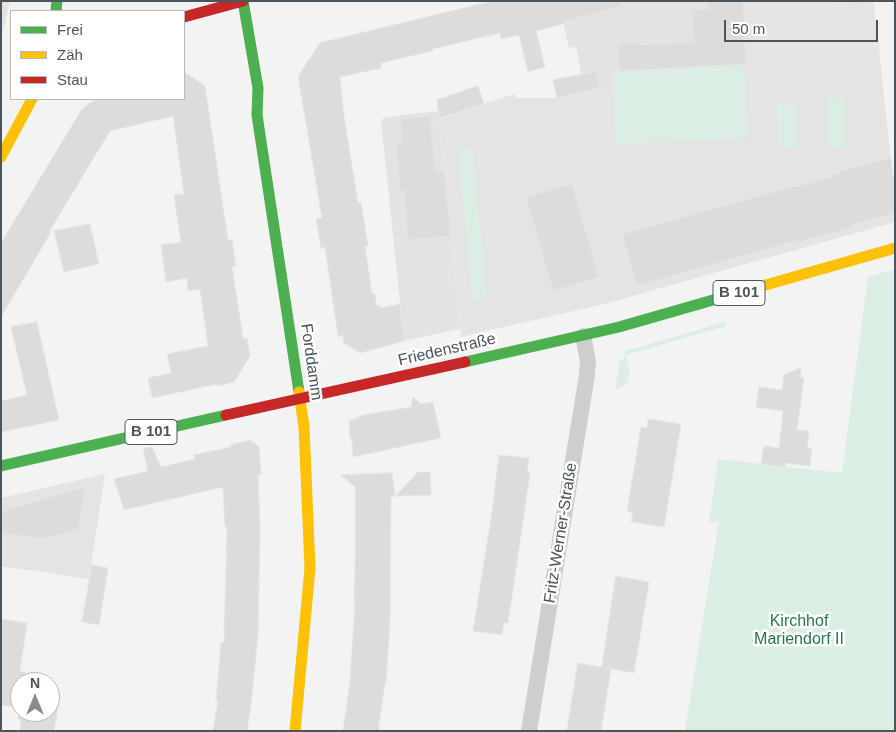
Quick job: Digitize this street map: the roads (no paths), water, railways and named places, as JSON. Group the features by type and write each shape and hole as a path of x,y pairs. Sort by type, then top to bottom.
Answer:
{"main road":[{"path":"185,17 243,1"},
{"name":"Forddamm","path":"243,1 258,88 257,115 304,427 310,568 295,731"},
{"path":"1,157 31,100"},
{"name":"Friedenstraße","path":"1,466 619,327 895,248"}],"street":[{"name":"Fritz-Werner-Straße","path":"529,731 587,375 588,361 582,336"}],"park label":[{"name":"Kirchhof Mariendorf II","path":"799,631"}]}
